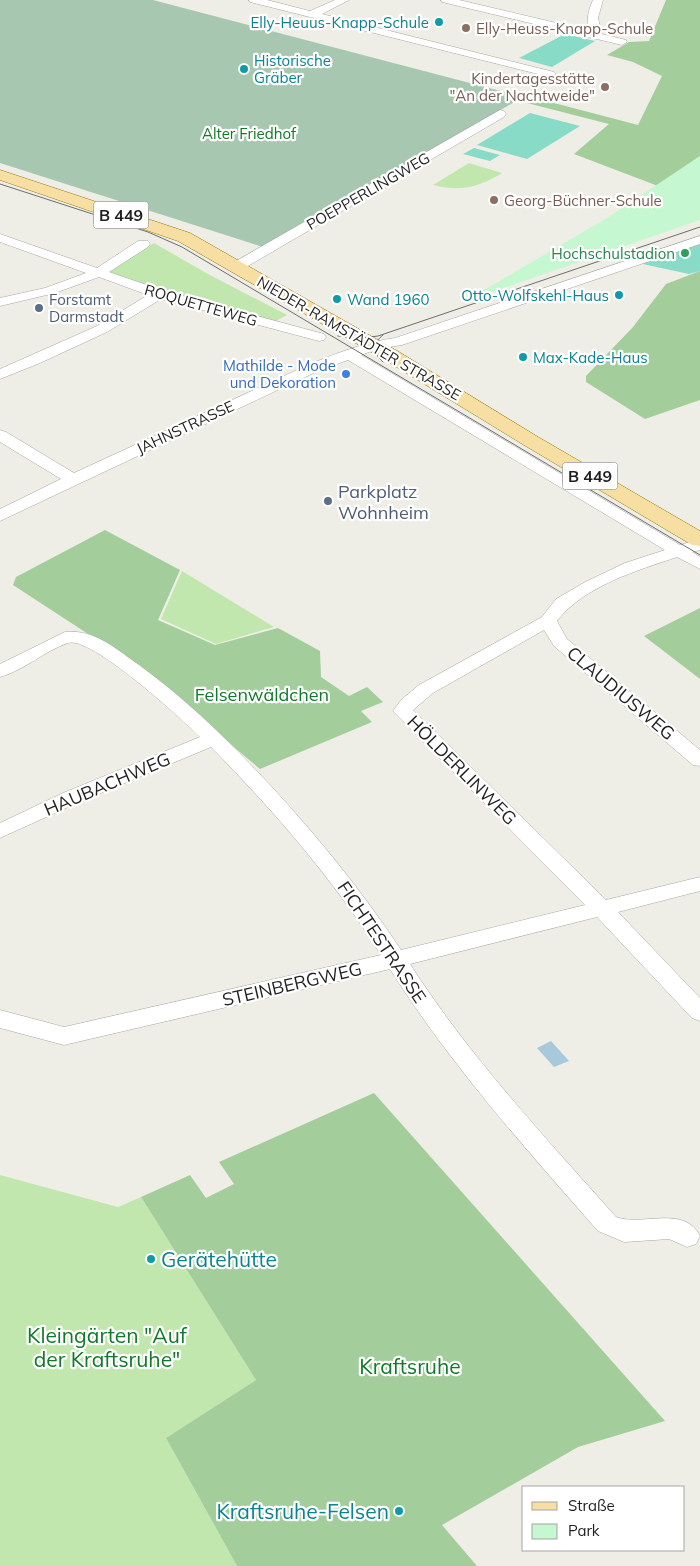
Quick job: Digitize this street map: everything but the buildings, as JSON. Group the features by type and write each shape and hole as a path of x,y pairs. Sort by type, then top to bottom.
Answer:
{"main road":[{"name":"NIEDER-RAMSTÄDTER STRASSE","path":"0,175 184,237 374,345 700,540"}],"street":[{"path":"254,0 550,74"},
{"path":"312,14 344,0"},
{"path":"446,0 622,42"},
{"path":"598,0 592,12 592,25 598,36"},
{"name":"POEPPERLINGWEG","path":"236,267 500,114"},
{"name":"ROQUETTEWEG","path":"0,238 159,294 319,337"},
{"name":"JAHNSTRASSE","path":"0,516 74,479 315,367 374,345 397,342 700,240"},
{"path":"0,302 30,296 73,283 97,272 143,244"},
{"path":"0,374 102,329 159,294"},
{"name":"NIEDER-RAMSTÄDTER STRASSE","path":"349,354 700,564"},
{"path":"0,435 74,479"},
{"name":"HÖLDERLINWEG","path":"700,544 631,567 593,585 562,603 548,621 426,689 402,711 603,910 700,1012"},
{"name":"CLAUDIUSWEG","path":"548,621 560,642 700,760"},
{"name":"FICHTESTRASSE","path":"0,671 70,636 85,638 163,692 214,738 326,860 365,913 419,998 456,1048 520,1125 607,1224 624,1231 672,1228 687,1236"},
{"name":"HAUBACHWEG","path":"0,831 70,798 214,738"},
{"name":"STEINBERGWEG","path":"0,1019 64,1036 395,960 603,910 700,884"}],"green space":[{"name":"Alter Friedhof","path":"0,0 153,0 523,97 263,247 0,163"},
{"path":"666,0 700,0 700,156 658,186 574,154 609,124 527,103 535,98 638,125 662,76 633,62 607,55 629,42 649,41"},
{"path":"565,34 595,41 552,67 519,58"},
{"path":"530,113 580,126 527,159 477,145"},
{"path":"474,148 500,155 490,161 463,154"},
{"path":"700,156 700,220 486,294 479,293 607,218"},
{"path":"469,163 502,173 486,182 469,187 452,188 433,185"},
{"name":"Hochschulstadion","path":"700,242 700,271 689,274 638,263"},
{"path":"154,243 208,274 287,315 272,323 162,292 107,272"},
{"path":"700,271 700,400 645,419 586,382 586,376 633,327 666,284"},
{"name":"Felsenwäldchen","path":"105,530 180,570 158,620 215,645 278,628 320,651 321,677 349,696 367,687 383,702 361,711 372,722 260,769 196,715 105,645 13,585 16,577"},
{"path":"182,571 274,627 216,644 161,619"},
{"path":"700,608 700,679 644,636"},
{"name":"Kraftsruhe","path":"374,1093 665,1421 578,1447 442,1525 477,1566 237,1566 166,1438 256,1380 141,1197 190,1175 206,1198 234,1184 219,1162"},
{"name":"Kleingärten \"Auf der Kraftsruhe\"","path":"0,1175 118,1207 141,1197 256,1380 166,1438 237,1566 0,1566"}],"water":[{"path":"551,1041 569,1061 554,1067 537,1048"}],"tram line":[{"path":"0,184 148,232 182,247 700,555"},
{"path":"338,336 362,338 378,336 700,227"},
{"path":"383,335 375,345 375,351 383,362"}],"place":[{"name":"Elly-Heuus-Knapp-Schule","path":"439,22"},
{"name":"Elly-Heuss-Knapp-Schule","path":"466,28"},
{"name":"Historische Gräber","path":"244,69"},
{"name":"Kindertagesstätte \"An der Nachtweide\"","path":"605,87"},
{"name":"Georg-Büchner-Schule","path":"494,200"},
{"name":"Hochschulstadion","path":"685,253"},
{"name":"Otto-Wolfskehl-Haus","path":"619,295"},
{"name":"Wand 1960","path":"337,299"},
{"name":"Forstamt Darmstadt","path":"39,308"},
{"name":"Max-Kade-Haus","path":"523,357"},
{"name":"Mathilde - Mode und Dekoration","path":"346,374"},
{"name":"Parkplatz Wohnheim","path":"328,501"},
{"name":"Gerätehütte","path":"151,1259"},
{"name":"Kraftsruhe-Felsen","path":"399,1511"}]}
